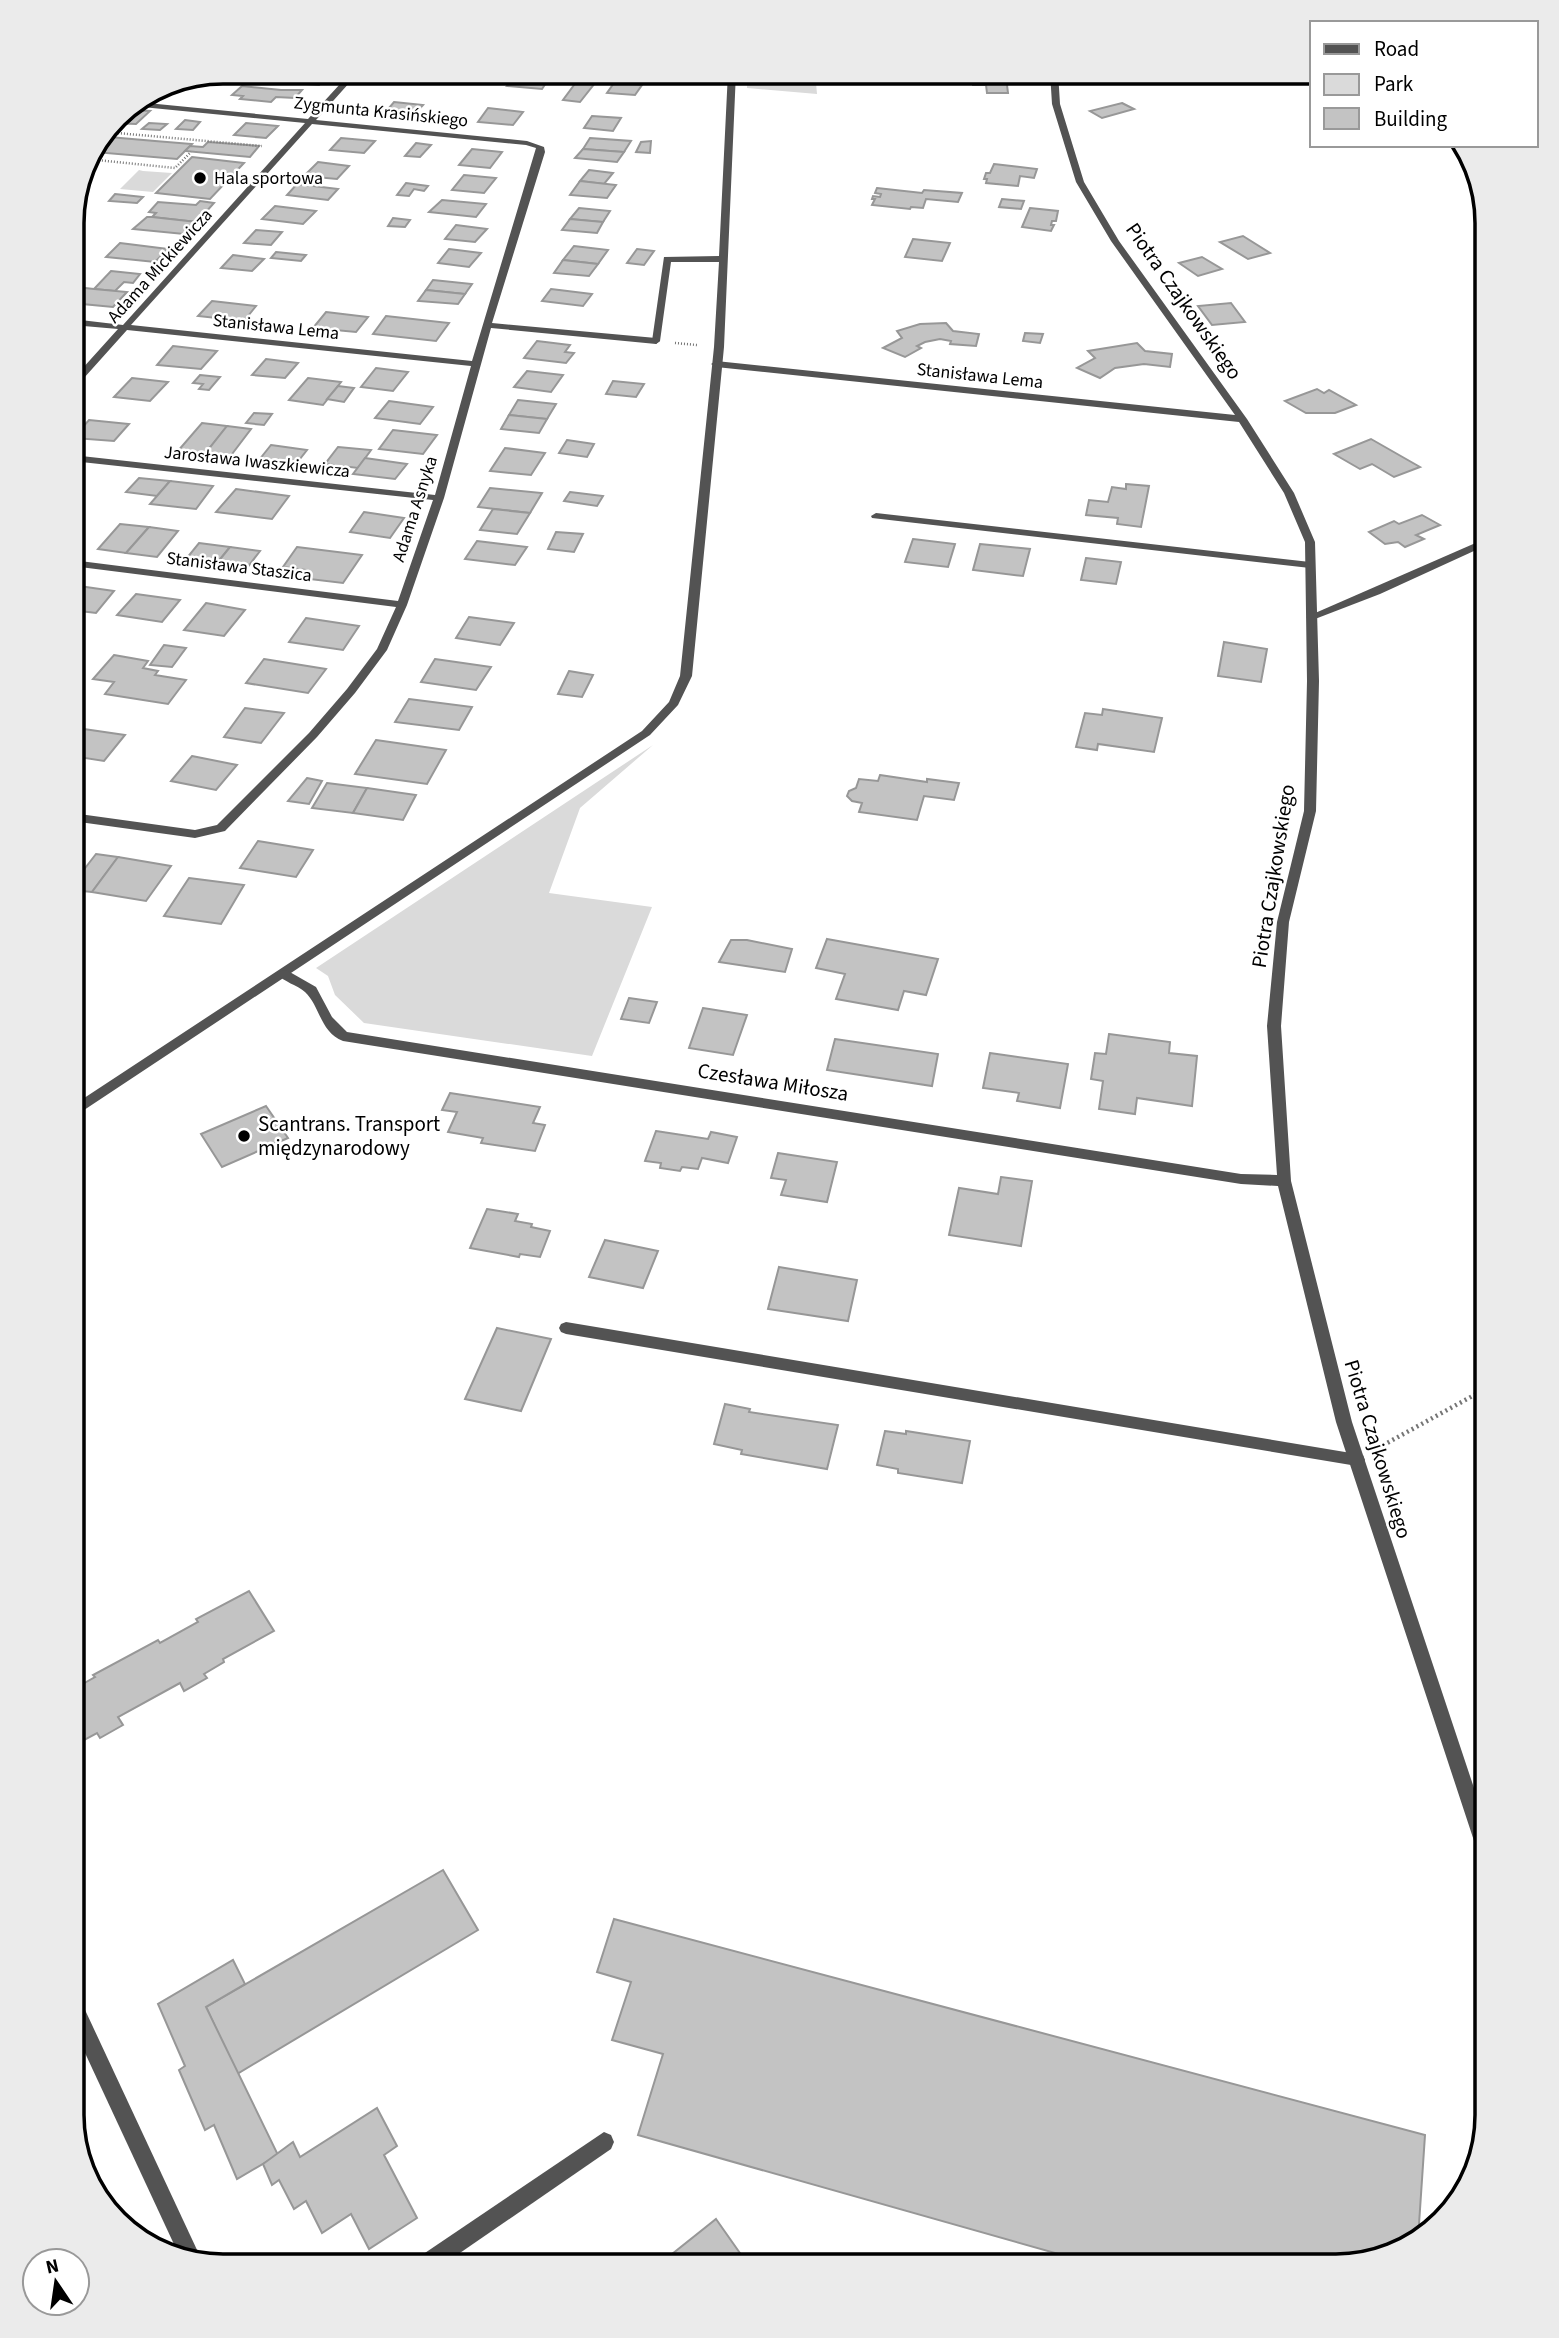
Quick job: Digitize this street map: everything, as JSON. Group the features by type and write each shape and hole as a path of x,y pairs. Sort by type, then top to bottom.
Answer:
{"street":[{"name":"Adama Mickiewicza","path":"84,373 344,84"},
{"path":"84,1105 646,733 674,704 686,676 719,347 731,84"},
{"name":"Piotra Czajkowskiego","path":"1055,84 1056,104 1080,182 1115,240 1241,419 1289,493 1310,542 1310,811 1283,922 1274,1026 1284,1181 1344,1422 1475,1817"},
{"name":"Zygmunta Krasińskiego","path":"149,105 527,143 540,147"},
{"name":"Adama Asnyka","path":"84,819 195,834 221,828 351,691 382,650 402,606 439,498 487,325 541,152 540,147"},
{"path":"487,325 656,341 667,259 723,259"},
{"name":"Stanisława Lema","path":"84,323 477,364"},
{"name":"Stanisława Lema","path":"716,364 1241,419"},
{"name":"Jarosława Iwaszkiewicza","path":"84,459 439,498"},
{"path":"876,516 1310,565"},
{"path":"1311,617 1376,592 1475,547"},
{"name":"Stanisława Staszica","path":"84,565 402,606"},
{"name":"Czesława Miłosza","path":"283,974 311,990 327,1020 343,1036 1241,1179 1284,1181"},
{"path":"566,1328 1357,1460"},
{"path":"84,2030 186,2249"},
{"path":"441,2254 604,2142"}],"path":[{"path":"118,133 286,148"},
{"path":"155,141 159,136"},
{"path":"100,160 175,168 191,152"},
{"path":"143,171 148,165"},
{"path":"656,341 719,347"},
{"path":"1357,1460 1475,1395"}],"green space":[{"path":"747,84 816,84 817,94 747,88"},
{"path":"139,170 172,173 153,192 120,189"},
{"path":"653,745 580,808 549,893 652,907 592,1056 364,1023 335,995 328,976 316,968"}],"building":[{"path":"509,84 545,84 542,89 507,86"},
{"path":"575,84 594,84 580,102 563,100"},
{"path":"613,84 642,85 635,95 607,93"},
{"path":"1009,84 1008,93 987,93 986,85 973,85"},
{"path":"242,86 302,90 295,98 276,97 271,102 240,99 243,96 232,95"},
{"path":"394,102 423,105 413,116 384,114"},
{"path":"1122,103 1134,109 1102,118 1090,111"},
{"path":"488,108 523,112 513,125 478,122"},
{"path":"141,111 150,111 136,124 127,124"},
{"path":"592,116 621,118 613,131 584,128"},
{"path":"185,120 200,122 193,130 176,129"},
{"path":"149,123 167,124 160,130 142,129"},
{"path":"246,123 278,126 266,138 234,135"},
{"path":"114,137 192,144 177,159 104,153"},
{"path":"341,138 375,141 364,153 330,150"},
{"path":"590,138 631,141 624,152 583,149"},
{"path":"651,141 650,153 636,152 641,142"},
{"path":"208,142 259,146 250,157 185,151 190,146 203,147"},
{"path":"416,143 431,145 420,157 405,156"},
{"path":"472,149 502,152 490,168 459,165"},
{"path":"583,149 624,152 617,162 575,158"},
{"name":"Hala sportowa","path":"192,157 244,163 210,199 156,193"},
{"path":"318,162 349,166 337,179 304,176"},
{"path":"994,164 1037,169 1034,178 1020,176 1018,186 986,183 986,173 990,173"},
{"path":"589,170 613,173 604,184 580,181"},
{"path":"464,175 496,178 484,193 452,190"},
{"path":"580,181 616,185 607,198 570,195"},
{"path":"406,183 428,186 424,191 414,189 409,196 397,195"},
{"path":"297,184 338,189 328,200 287,195"},
{"path":"877,188 922,193 924,190 962,193 958,202 926,199 923,208 910,209 872,205 875,199 872,199 873,196 880,197 881,194 875,193"},
{"path":"115,194 143,197 137,203 109,201"},
{"path":"1002,199 1024,201 1021,209 999,207"},
{"path":"442,200 486,204 476,217 429,212"},
{"path":"200,201 214,203 197,222 152,217 156,213 149,212 158,202 196,205"},
{"path":"275,206 316,211 303,224 262,219"},
{"path":"579,208 610,211 603,222 570,219"},
{"path":"1030,208 1058,211 1056,221 1052,221 1051,225 1054,225 1051,231 1022,227"},
{"path":"147,217 197,222 184,234 133,229"},
{"path":"393,218 410,220 405,227 388,226"},
{"path":"570,219 603,222 597,233 562,230"},
{"path":"456,225 487,229 475,242 445,239"},
{"path":"256,230 282,232 271,245 244,243"},
{"path":"1243,236 1270,253 1248,259 1220,242"},
{"path":"913,239 950,243 942,261 905,257"},
{"path":"120,243 168,249 155,262 106,257"},
{"path":"574,246 608,250 598,264 563,260"},
{"path":"449,249 481,253 469,267 438,263"},
{"path":"637,249 654,251 644,265 627,263"},
{"path":"276,252 306,255 301,261 271,258"},
{"path":"233,255 264,259 252,271 221,268"},
{"path":"1202,257 1222,269 1198,276 1179,263"},
{"path":"563,260 598,264 589,276 554,273"},
{"path":"111,271 140,274 133,283 124,282 115,291 94,289"},
{"path":"433,280 472,284 465,294 426,290"},
{"path":"84,288 127,292 113,307 84,304"},
{"path":"551,289 592,294 583,306 542,301"},
{"path":"426,290 465,294 458,304 418,301"},
{"path":"212,301 256,306 244,321 198,316"},
{"path":"1231,303 1245,322 1212,325 1198,306"},
{"path":"326,312 368,317 356,332 313,328"},
{"path":"386,316 449,323 436,341 373,334"},
{"path":"946,323 953,331 979,334 976,346 950,344 951,341 940,339 917,346 921,348 905,357 883,348 902,338 897,331 920,324"},
{"path":"1025,333 1043,334 1040,343 1023,341"},
{"path":"537,341 570,345 565,352 574,353 566,363 524,358"},
{"path":"1137,343 1145,351 1172,354 1170,367 1144,364 1115,368 1100,378 1077,368 1095,358 1088,351"},
{"path":"173,346 217,351 201,369 157,365"},
{"path":"266,359 298,363 285,378 252,375"},
{"path":"376,368 408,372 393,391 361,387"},
{"path":"527,371 563,375 551,392 514,387"},
{"path":"200,375 220,377 209,390 199,389 203,384 193,383"},
{"path":"132,378 168,382 150,401 114,397"},
{"path":"308,378 341,382 323,405 289,400"},
{"path":"613,381 644,384 636,397 606,394"},
{"path":"338,386 354,388 344,402 327,399"},
{"path":"1317,389 1324,393 1329,390 1356,405 1335,413 1306,413 1285,401"},
{"path":"518,400 556,404 547,419 509,415"},
{"path":"389,401 433,407 420,424 375,418"},
{"path":"254,413 272,414 264,425 246,423"},
{"path":"509,415 547,419 539,433 501,429"},
{"path":"89,420 129,424 114,441 84,439 84,426"},
{"path":"202,423 227,426 204,455 177,452"},
{"path":"227,426 251,429 229,458 204,455"},
{"path":"393,430 437,435 423,454 379,449"},
{"path":"1371,439 1420,467 1394,477 1372,464 1360,469 1334,454"},
{"path":"567,440 594,444 587,457 559,453"},
{"path":"271,445 307,450 292,469 255,465"},
{"path":"338,447 371,450 358,468 325,464"},
{"path":"505,448 545,453 531,475 490,471"},
{"path":"365,458 407,464 395,479 353,474"},
{"path":"139,478 170,481 157,496 126,492"},
{"path":"170,481 213,486 196,509 150,504"},
{"path":"1126,484 1149,486 1141,527 1117,524 1118,518 1086,515 1089,500 1108,502 1112,487 1126,489"},
{"path":"490,488 542,493 530,513 478,507"},
{"path":"236,489 289,496 272,519 216,512"},
{"path":"570,492 603,496 597,506 564,501"},
{"path":"493,509 530,513 517,534 480,530"},
{"path":"364,512 404,518 390,538 350,532"},
{"path":"1422,515 1440,525 1416,535 1424,539 1405,547 1398,542 1385,544 1369,532 1394,521 1399,524"},
{"path":"120,524 149,527 126,553 98,549"},
{"path":"149,527 178,531 157,557 126,553"},
{"path":"556,532 583,534 574,552 548,549"},
{"path":"913,539 955,544 948,567 905,562"},
{"path":"477,541 527,547 515,565 465,559"},
{"path":"199,543 230,547 213,568 182,564"},
{"path":"980,544 1030,549 1023,576 973,570"},
{"path":"230,547 260,551 244,572 213,568"},
{"path":"297,547 362,555 343,583 301,578 306,570 283,567"},
{"path":"1086,558 1121,562 1116,584 1081,580"},
{"path":"84,587 114,591 96,613 84,612"},
{"path":"136,594 180,600 162,622 117,615"},
{"path":"206,603 245,610 224,636 184,630"},
{"path":"469,617 514,623 500,645 456,638"},
{"path":"306,618 359,626 343,650 289,642"},
{"path":"1224,642 1267,649 1261,682 1218,676"},
{"path":"164,645 186,648 172,667 150,665"},
{"path":"114,655 148,661 143,668 158,671 155,675 186,680 168,704 105,694 114,682 93,679"},
{"path":"264,659 326,669 308,693 246,683"},
{"path":"435,659 491,667 476,690 421,682"},
{"path":"569,671 593,675 582,697 558,694"},
{"path":"409,699 472,707 459,730 395,722"},
{"path":"245,708 284,713 261,743 224,737"},
{"path":"1103,709 1162,718 1154,752 1098,744 1097,750 1076,747 1085,713 1102,715"},
{"path":"84,729 125,735 104,761 84,758"},
{"path":"376,740 446,750 427,784 355,774"},
{"path":"192,756 237,765 216,790 171,781"},
{"path":"880,775 927,782 927,779 959,783 954,800 924,796 917,820 859,812 862,803 852,801 847,796 849,791 856,788 859,779 878,781"},
{"path":"307,778 322,781 309,804 288,801"},
{"path":"327,783 367,788 353,813 312,808"},
{"path":"367,788 416,795 403,820 353,813"},
{"path":"258,841 313,850 296,877 240,868"},
{"path":"96,854 118,857 92,892 84,891 84,870"},
{"path":"118,857 171,866 146,901 92,892"},
{"path":"189,878 244,885 221,924 164,916"},
{"path":"827,939 938,959 926,995 904,991 898,1010 836,999 845,974 816,968"},
{"path":"731,940 747,940 792,949 785,972 719,962"},
{"path":"629,998 657,1002 649,1023 621,1019"},
{"path":"703,1008 747,1015 733,1055 689,1048"},
{"path":"1109,1034 1170,1042 1169,1053 1197,1056 1192,1106 1137,1098 1135,1114 1099,1109 1103,1081 1091,1079 1095,1053 1106,1054"},
{"path":"835,1039 938,1054 932,1086 827,1070"},
{"path":"990,1053 1068,1064 1060,1108 1017,1101 1019,1093 983,1088"},
{"path":"450,1093 540,1107 533,1123 545,1125 535,1151 481,1143 483,1138 448,1132 457,1112 442,1110"},
{"name":"Scantrans. Transport międzynarodowy","path":"266,1106 288,1138 222,1167 201,1134"},
{"path":"656,1131 708,1139 711,1132 737,1137 728,1163 702,1158 698,1169 682,1167 680,1171 660,1168 661,1163 645,1161"},
{"path":"778,1153 837,1162 827,1202 781,1195 786,1180 771,1178"},
{"path":"1001,1177 1032,1181 1021,1246 949,1235 959,1188 998,1194"},
{"path":"487,1209 518,1214 515,1221 550,1231 540,1257 520,1254 519,1257 470,1248"},
{"path":"605,1240 658,1251 643,1288 589,1277"},
{"path":"779,1267 857,1280 848,1321 768,1309"},
{"path":"497,1328 551,1339 521,1411 465,1399"},
{"path":"725,1404 750,1409 749,1412 838,1425 827,1469 741,1454 742,1450 714,1444"},
{"path":"885,1431 906,1434 906,1431 970,1441 962,1483 898,1473 898,1469 877,1465"},
{"path":"249,1591 274,1631 223,1659 224,1662 204,1674 207,1678 184,1691 180,1683 118,1717 123,1725 100,1738 97,1733 84,1740 84,1683 95,1677 93,1675 158,1640 160,1643 198,1622 196,1619"},
{"path":"443,1870 478,1930 237,2074 206,2007"},
{"path":"614,1919 1425,2135 1419,2226 1389,2243 1354,2253 1059,2254 638,2135 663,2054 612,2040 631,1982 597,1972"},
{"path":"233,1960 245,1984 206,2007 278,2155 237,2179 214,2125 205,2130 179,2070 185,2066 158,2004"},
{"path":"377,2108 397,2146 384,2155 417,2218 369,2249 351,2214 322,2233 306,2201 294,2209 279,2180 272,2185 263,2164 293,2142 300,2157"},
{"path":"716,2219 741,2254 672,2254"}],"place":[{"name":"Hala sportowa","path":"200,178"},
{"name":"Scantrans. Transport międzynarodowy","path":"244,1136"}]}
